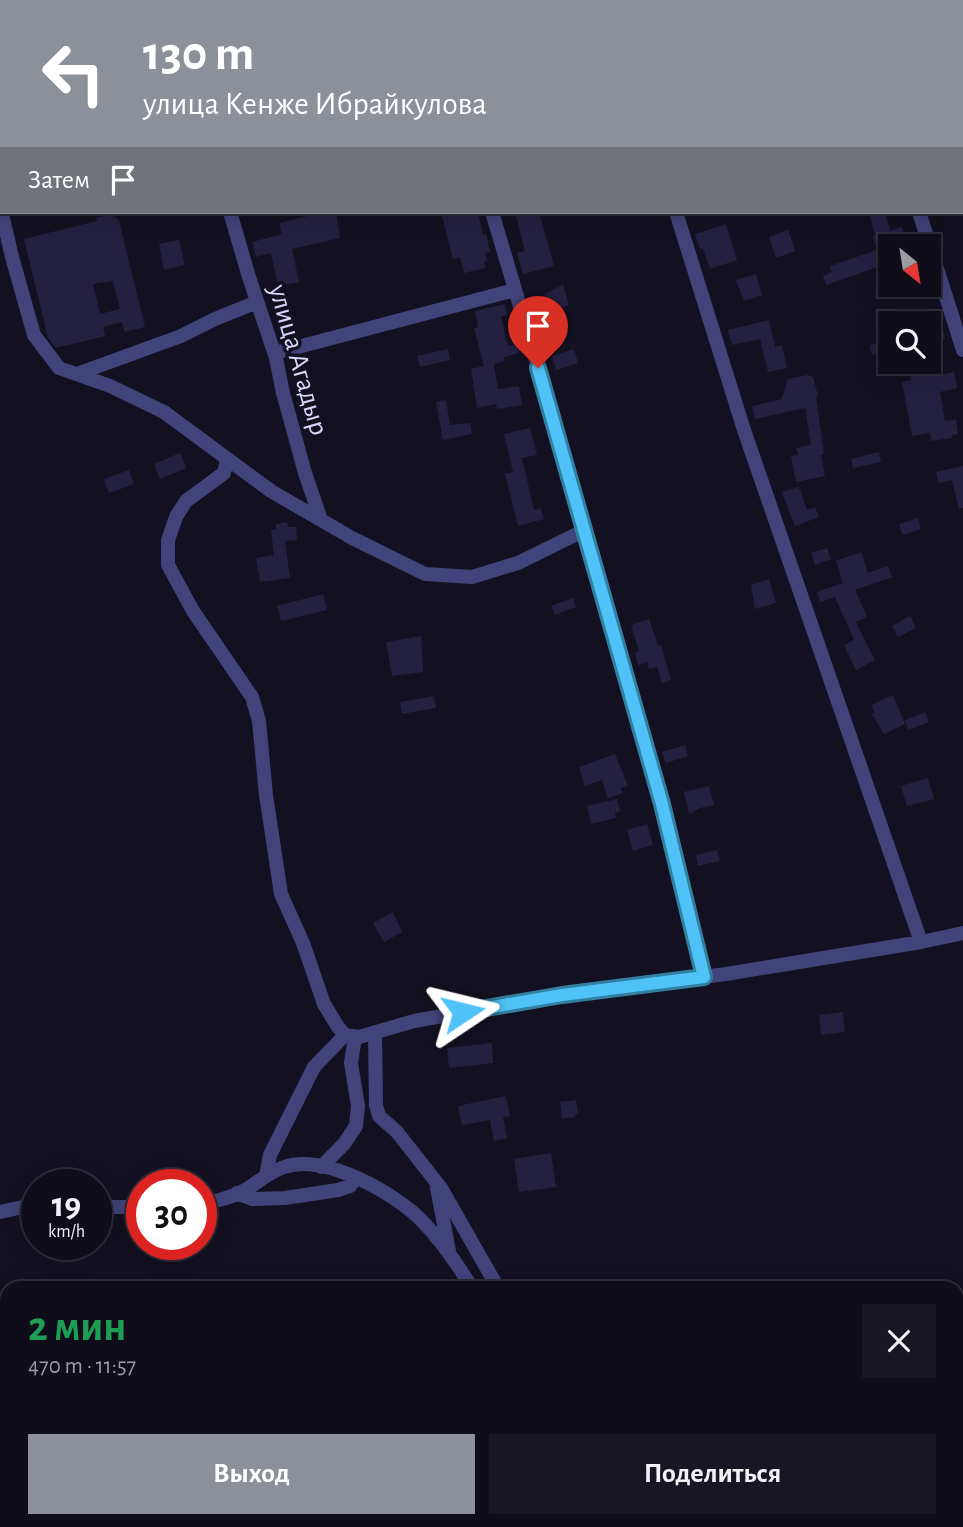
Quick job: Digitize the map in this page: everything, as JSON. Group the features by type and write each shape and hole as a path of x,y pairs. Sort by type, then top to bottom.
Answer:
{"street":[{"path":"2,214 34,335 58,368 110,386 164,412 271,491 321,520 425,574 472,577 518,563 585,530"},
{"name":"улица Агадыр","path":"231,214 275,354 305,473 321,520"},
{"path":"493,214 662,804 704,977"},
{"path":"677,214 744,430 921,942"},
{"path":"920,214 963,350"},
{"path":"275,354 515,290"},
{"path":"77,374 181,336 257,302"},
{"path":"227,460 224,473 186,502 176,517 168,540 168,565 193,611 252,697 259,721 266,795 281,894 303,943 324,1004 338,1027 350,1036"},
{"path":"266,1175 270,1155 314,1068 350,1036 375,1033 414,1021 562,995 704,977 963,933"},
{"path":"375,1033 376,1105 379,1116 397,1132 435,1180 494,1281"},
{"path":"350,1036 358,1106 356,1126"},
{"path":"321,1167 344,1144 356,1126 369,1117 379,1116"},
{"path":"217,1199 244,1191 266,1175 286,1166 308,1163 356,1178 396,1201 422,1221 449,1251 468,1281"},
{"path":"237,1194 252,1199 338,1191 350,1186 356,1178"},
{"path":"435,1180 449,1251"},
{"path":"0,1212 21,1207"}],"building":[{"path":"316,214 336,214 340,238 292,249 299,282 278,286 271,253 256,257 252,242 282,234 279,223"},
{"path":"442,214 478,214 490,252 485,253 485,268 464,273 460,257 453,259"},
{"path":"516,214 540,214 554,266 523,274 517,253 525,251"},
{"path":"870,214 886,214 890,231 902,227 904,234 878,234 878,267 826,285 823,276 832,272 830,266 877,250 873,237 875,234"},
{"path":"108,215 119,221 145,327 125,332 122,322 103,327 105,336 56,348 48,338 24,239 97,221 96,218","holes":["113,281 120,309 100,314 93,284"]},
{"path":"726,224 737,260 710,269 695,234"},
{"path":"788,230 795,251 776,258 769,237"},
{"path":"179,240 185,265 164,270 159,244"},
{"path":"756,274 762,295 744,301 736,280"},
{"path":"563,285 569,305 550,311 544,294"},
{"path":"505,304 507,315 501,316 508,346 517,344 519,353 504,357 505,361 494,364 498,389 519,386 522,405 497,409 496,404 477,408 471,369 484,366 474,328 478,327 475,311"},
{"path":"769,320 775,347 782,345 787,368 768,372 760,339 732,345 728,330"},
{"path":"941,328 945,339 941,340"},
{"path":"878,343 878,354 872,355 870,345"},
{"path":"448,349 450,360 420,367 417,356"},
{"path":"574,349 578,363 556,370 552,356"},
{"path":"954,372 957,388 940,392 945,421 956,419 958,434 952,435 952,438 931,441 930,433 912,436 902,382 911,380 910,374 940,375"},
{"path":"808,375 813,377 818,396 824,454 821,455 825,476 796,482 791,456 798,455 796,448 811,445 805,408 755,419 752,406 782,399 788,379"},
{"path":"446,400 450,425 470,423 472,434 443,440 436,402"},
{"path":"530,428 537,455 522,458 534,510 541,508 544,519 518,526 505,474 513,472 504,434"},
{"path":"879,452 881,462 853,468 851,459"},
{"path":"180,453 186,468 160,479 154,464"},
{"path":"963,466 963,508 959,509 952,480 938,483 936,472"},
{"path":"129,470 134,484 109,493 104,479"},
{"path":"799,487 807,510 815,507 819,517 795,526 782,492"},
{"path":"918,518 921,529 902,535 899,524"},
{"path":"287,522 288,527 296,527 297,540 285,541 290,578 260,582 256,558 274,555 271,530 276,529 276,524"},
{"path":"827,548 831,559 815,565 811,553"},
{"path":"861,552 868,573 888,566 892,577 855,590 867,617 856,622 875,660 856,670 844,645 854,640 835,597 820,602 817,592 843,583 836,561"},
{"path":"769,579 776,603 755,609 751,585"},
{"path":"323,594 327,610 281,621 277,606"},
{"path":"573,598 576,607 555,615 551,606"},
{"path":"910,616 916,628 898,637 892,626"},
{"path":"649,619 658,645 661,645 671,680 662,683 657,667 649,669 647,662 638,665 635,652 639,651 631,625"},
{"path":"421,636 423,672 392,676 386,642"},
{"path":"893,695 905,724 884,734 872,714 875,713 871,705"},
{"path":"434,696 436,708 402,714 400,702"},
{"path":"925,712 929,722 908,730 905,720"},
{"path":"685,745 688,756 666,763 662,752"},
{"path":"615,754 628,786 621,788 623,793 608,798 602,780 585,786 579,767"},
{"path":"928,778 934,799 907,806 901,786"},
{"path":"709,786 714,805 689,814 684,792"},
{"path":"617,799 620,811 615,812 616,818 591,824 587,806"},
{"path":"647,824 653,845 633,851 627,830"},
{"path":"717,850 720,861 698,866 696,855"},
{"path":"393,912 402,932 384,942 373,923"},
{"path":"843,1012 845,1032 821,1035 819,1015"},
{"path":"492,1043 493,1063 449,1068 447,1048"},
{"path":"506,1096 510,1116 503,1117 507,1138 494,1141 490,1120 462,1125 458,1106"},
{"path":"576,1100 578,1114 562,1119 560,1102"},
{"path":"551,1153 556,1187 519,1192 514,1159"}],"route":[{"path":"463,1012 562,995 704,977 662,804 538,368"}]}
